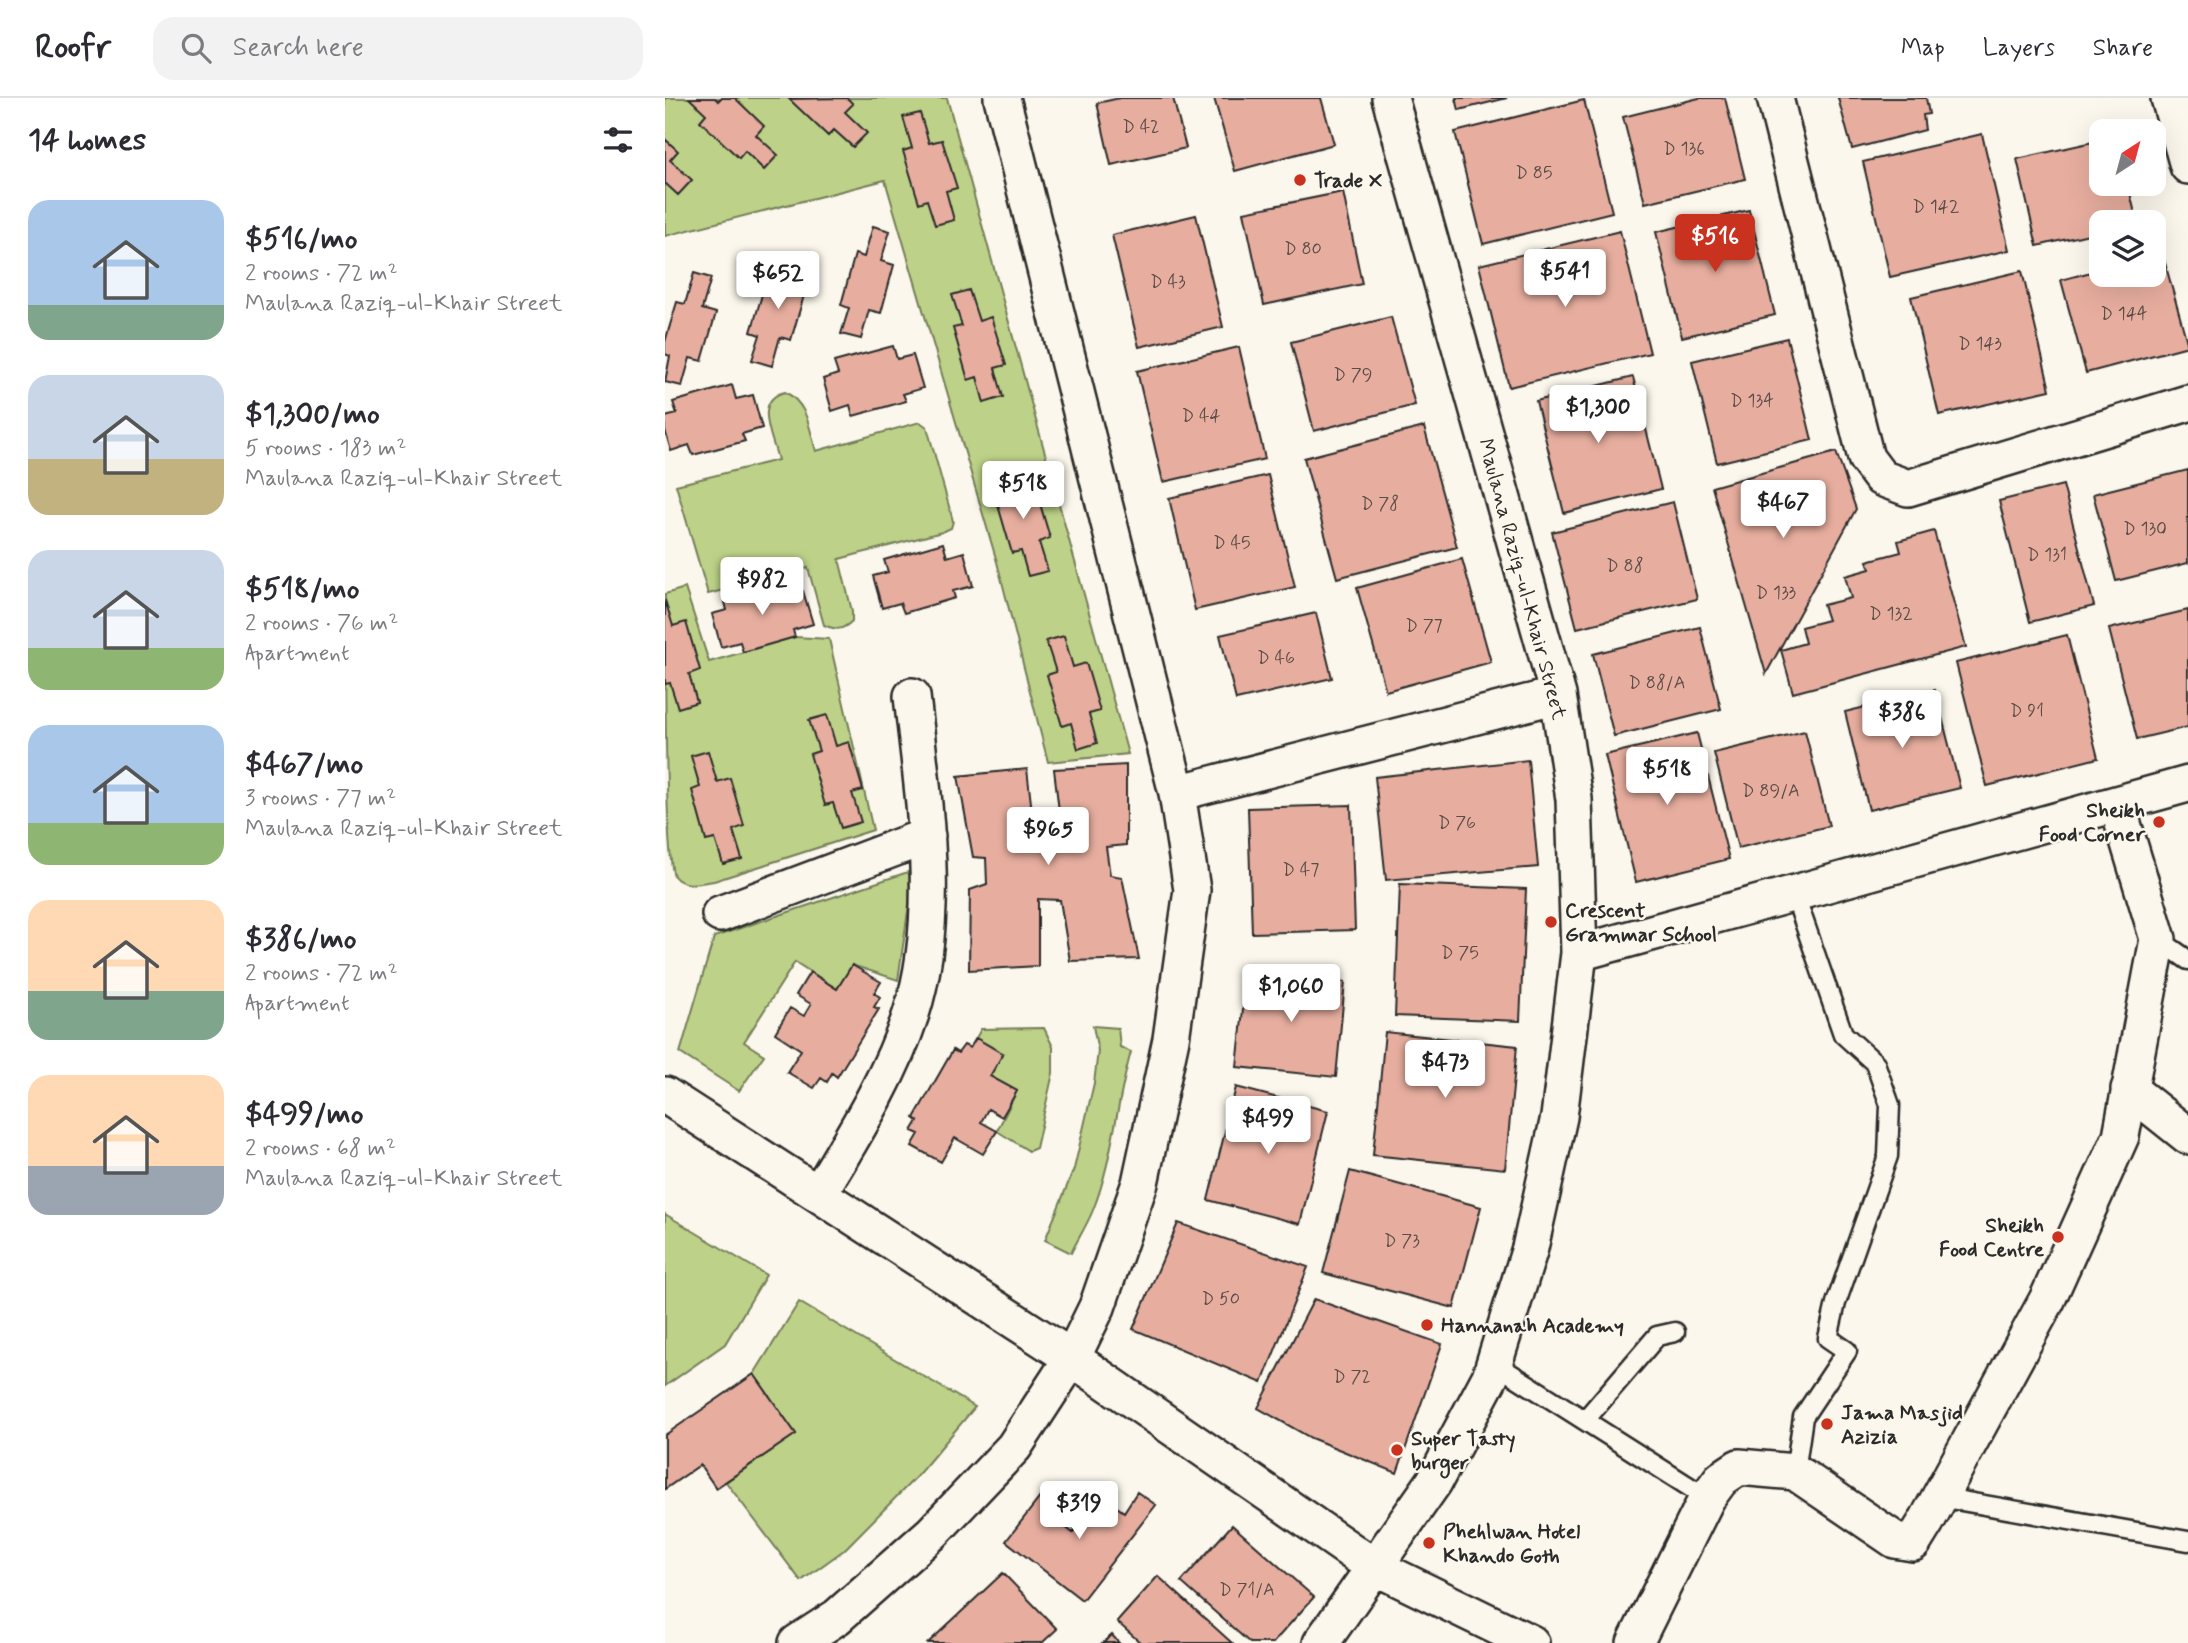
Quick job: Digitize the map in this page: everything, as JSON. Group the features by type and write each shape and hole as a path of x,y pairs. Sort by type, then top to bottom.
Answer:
{"street":[{"path":"797,1643 837,1617 950,1514 1014,1447 1072,1358 1097,1307 1140,1183 1171,1040 1192,890 1177,793 1002,98"},
{"name":"Maulana Raziq-ul-Khair Street","path":"1321,1643 1434,1482 1490,1377 1530,1248 1559,1117 1579,953 1574,799 1558,695 1390,98"},
{"path":"1775,98 1866,458 1881,478 1908,488 2188,403"},
{"path":"2169,98 2188,166"},
{"path":"1177,793 1558,695"},
{"path":"819,1194 888,1071 911,1012 926,942 927,836 912,696"},
{"path":"1579,953 2188,785"},
{"path":"1635,1643 1707,1498 1721,1479 1739,1467 1795,1472 1895,1540 1913,1543 2047,1300 2121,1136 2158,939 2117,804"},
{"path":"720,914 927,836"},
{"path":"2130,1089 2188,1136"},
{"path":"665,1095 1072,1358 1373,1566 1515,1639"}],"lane":[{"path":"1794,893 1843,1034 1875,1063 1890,1105 1888,1156 1836,1303 1828,1338 1847,1351 1803,1417 1795,1472"},
{"path":"2158,939 2188,960"},
{"path":"1585,1420 1657,1336 1675,1332"},
{"path":"1494,1363 1707,1498"},
{"path":"1939,1497 2188,1541"}],"green space":[{"path":"665,98 947,98 1128,754 1048,762 997,562 885,180 665,236"},
{"path":"785,392 799,403 803,410 816,451 920,422 927,427 953,521 951,528 942,532 839,559 852,611 852,621 842,628 835,629 824,625 808,568 708,594 676,485 778,460 769,431 767,411 775,396"},
{"path":"685,588 709,662 795,637 829,639 873,830 714,881 687,883 674,876 667,788 665,594"},
{"path":"914,870 898,980 852,965 837,989 795,962 744,1042 764,1055 739,1091 680,1053 714,937"},
{"path":"1093,1026 1118,1028 1120,1047 1131,1052 1100,1191 1091,1216 1071,1253 1045,1240 1074,1169 1094,1083 1098,1051"},
{"path":"1044,1028 1053,1047 1053,1073 1036,1148 1029,1151 997,1131 1017,1091 990,1076 1003,1053 976,1038 981,1029"},
{"path":"665,1214 766,1275 725,1344 665,1386"},
{"path":"799,1302 975,1407 916,1477 844,1550 801,1581 726,1482 796,1434 754,1374"}],"building":[{"path":"689,98 715,98 718,101 721,98 735,98 764,126 756,135 778,155 764,170 745,151 739,158 700,121 706,114"},
{"path":"847,98 853,104 845,112 867,133 853,147 834,130 828,136 789,99"},
{"path":"1120,98 1173,98 1186,148 1111,165 1097,103"},
{"path":"1214,98 1321,98 1334,144 1235,171"},
{"path":"1456,98 1507,98 1459,110"},
{"path":"1699,98 1725,98 1745,179 1645,203 1623,117"},
{"path":"1838,98 1926,98 1929,114 1923,115 1925,130 1852,149"},
{"path":"1584,100 1612,212 1483,244 1455,132"},
{"path":"920,113 929,143 942,140 957,188 946,191 954,220 935,225 927,200 919,203 903,151 912,148 903,117"},
{"path":"1982,134 2009,250 1890,277 1863,162"},
{"path":"665,139 678,151 670,160 692,180 678,195 665,183"},
{"path":"2089,143 2089,196 2131,196 2134,210 2089,210 2089,234 2037,246 2017,159"},
{"path":"1343,192 1362,284 1264,305 1244,212"},
{"path":"1749,210 1775,315 1682,337 1656,232"},
{"path":"1196,215 1223,327 1139,347 1112,235"},
{"path":"873,226 890,231 881,261 894,265 881,313 869,310 861,339 841,334 849,308 841,305 855,254 864,257"},
{"path":"1620,231 1650,353 1509,387 1479,265"},
{"path":"784,252 801,257 792,288 805,292 791,340 780,337 772,366 752,360 760,335 751,332 766,281 774,284"},
{"path":"2166,266 2188,346 2086,373 2061,280 2089,272 2089,287 2166,287"},
{"path":"2022,271 2050,390 1939,415 1911,297"},
{"path":"694,273 711,278 702,309 716,313 702,361 690,358 682,386 665,382 670,356 665,354 665,342 677,302 685,304"},
{"path":"969,290 979,321 991,317 1006,365 995,368 1003,397 984,403 977,377 968,380 953,328 962,326 952,295"},
{"path":"1391,317 1415,405 1314,431 1291,342"},
{"path":"1787,338 1812,440 1717,463 1692,361"},
{"path":"893,346 897,359 913,355 923,388 903,394 906,401 853,416 850,405 832,411 823,379 838,374 834,362"},
{"path":"1239,347 1265,459 1163,482 1137,371"},
{"path":"1633,377 1661,489 1564,513 1536,401"},
{"path":"732,385 736,399 753,395 762,428 742,434 745,441 693,455 689,445 671,451 665,430 665,417 677,414 673,402"},
{"path":"1424,427 1457,547 1337,578 1304,458"},
{"path":"1836,452 1856,509 1766,674 1712,487"},
{"path":"1014,463 1023,494 1036,490 1050,538 1039,542 1048,571 1028,576 1021,551 1012,553 997,502 1006,500 996,468"},
{"path":"2188,470 2188,563 2116,581 2093,494"},
{"path":"1268,475 1295,587 1195,610 1169,498"},
{"path":"2063,485 2094,606 2030,622 1999,501"},
{"path":"1673,502 1697,599 1577,628 1552,532"},
{"path":"1934,531 1966,647 1793,693 1781,650 1805,643 1801,627 1828,620 1823,605 1851,598 1845,576 1870,569 1867,561 1901,552 1898,541"},
{"path":"943,543 947,557 964,552 973,586 953,591 955,598 904,613 900,603 882,608 873,576 888,572 884,560"},
{"path":"1462,559 1491,662 1386,691 1357,588"},
{"path":"783,581 786,595 803,591 813,624 793,630 795,637 743,652 740,642 721,647 712,614 727,610 724,598"},
{"path":"665,600 673,626 686,622 700,670 689,674 697,702 678,708 670,683 665,684"},
{"path":"2188,610 2188,727 2137,739 2109,629"},
{"path":"1316,613 1332,678 1236,700 1220,635"},
{"path":"1700,627 1721,709 1614,736 1593,654"},
{"path":"2067,635 2098,758 1987,786 1956,663"},
{"path":"1064,636 1073,667 1086,663 1100,711 1089,714 1097,743 1078,749 1071,723 1062,726 1047,675 1056,672 1046,641"},
{"path":"1935,690 1960,788 1869,810 1845,712"},
{"path":"827,715 836,746 849,742 863,790 852,793 861,822 841,828 833,803 825,805 810,754 819,751 809,720"},
{"path":"1805,731 1829,826 1738,848 1714,753"},
{"path":"1697,733 1729,859 1636,882 1605,755"},
{"path":"708,751 717,782 730,778 744,826 733,830 742,859 723,864 715,839 706,841 692,790 700,787 691,756"},
{"path":"1528,760 1538,867 1386,880 1375,777"},
{"path":"1126,765 1126,845 1106,847 1110,875 1122,877 1139,959 1070,961 1060,900 1038,899 1038,966 969,970 970,890 987,884 986,858 973,857 958,776 1027,769 1034,829 1061,828 1054,769"},
{"path":"1351,805 1355,930 1252,933 1248,808"},
{"path":"1400,884 1526,889 1520,1021 1395,1016"},
{"path":"852,965 881,982 874,993 880,997 874,1007 879,1009 837,1077 832,1073 827,1082 821,1078 814,1088 787,1072 801,1050 775,1033 790,1008 804,1016 811,1004 796,995 810,972 837,989"},
{"path":"1247,971 1345,982 1336,1077 1237,1067"},
{"path":"1385,1032 1517,1046 1505,1169 1373,1155"},
{"path":"976,1038 1003,1054 990,1076 1017,1091 1002,1117 988,1109 981,1122 997,1131 983,1154 955,1138 941,1162 912,1146 919,1134 912,1131 918,1121 914,1118 953,1050 958,1053 964,1045 970,1048"},
{"path":"1236,1087 1328,1111 1300,1224 1208,1200"},
{"path":"1350,1171 1481,1207 1454,1308 1323,1273"},
{"path":"1178,1223 1308,1267 1262,1383 1133,1329"},
{"path":"1314,1299 1442,1344 1397,1473 1311,1438 1258,1408"},
{"path":"754,1374 796,1434 716,1488 700,1465 665,1489 665,1435"},
{"path":"1137,1492 1156,1505 1082,1600 1006,1541 1041,1496 1056,1507 1050,1515 1073,1533 1103,1497 1124,1512"},
{"path":"1232,1525 1314,1597 1273,1643 1250,1643 1181,1582"},
{"path":"1003,1573 1057,1629 1042,1643 928,1643"},
{"path":"1158,1576 1232,1643 1141,1643 1117,1622"},
{"path":"1112,1635 1119,1643 1103,1643"}],"place":[{"name":"Trade X","path":"1300,180"},
{"name":"Sheikh Food Corner","path":"2159,822"},
{"name":"Crescent Grammar School","path":"1551,922"},
{"name":"Sheikh Food Centre","path":"2058,1237"},
{"name":"Hannanah Academy","path":"1427,1325"},
{"name":"Jama Masjid Azizia","path":"1827,1424"},
{"name":"Super Tasty burger","path":"1397,1450"},
{"name":"Phehlwan Hotel Khando Goth","path":"1429,1543"}]}
